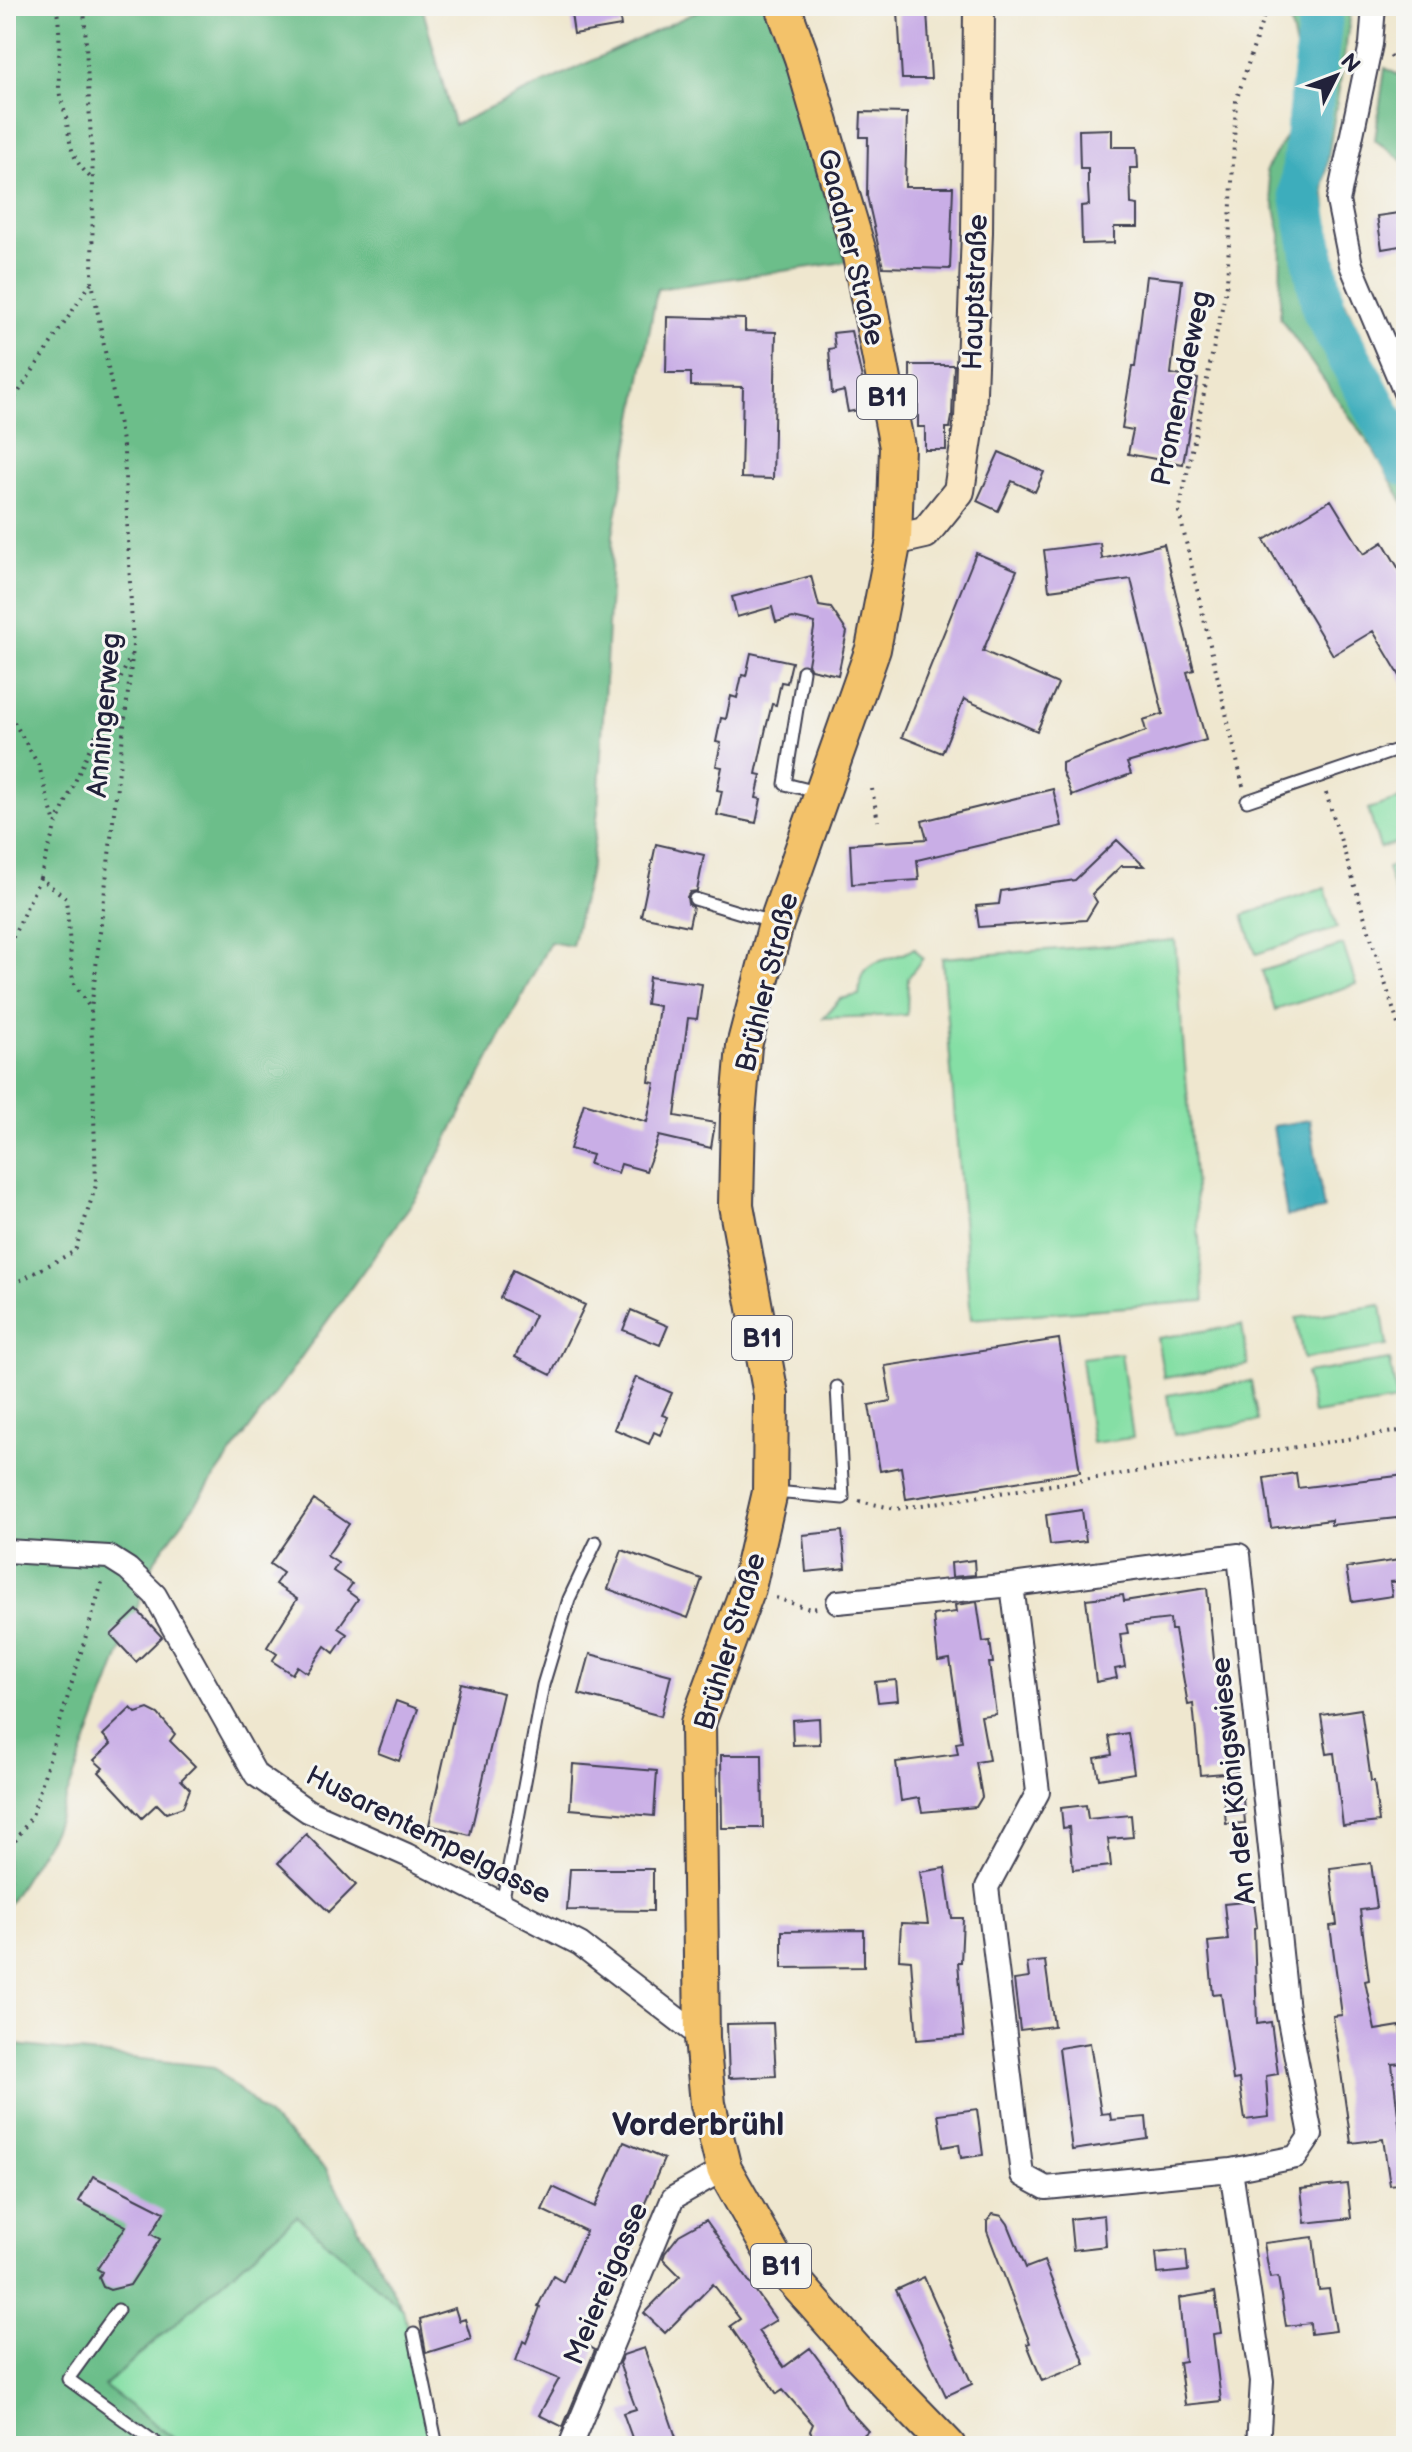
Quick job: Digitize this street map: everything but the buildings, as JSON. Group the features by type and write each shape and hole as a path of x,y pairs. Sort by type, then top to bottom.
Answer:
{"main road":[{"name":"Gaadner Straße","path":"783,6 802,58 860,256 897,447 894,540"},
{"name":"Brühler Straße","path":"894,540 873,649 776,924 744,1046 738,1116 736,1205 771,1395 770,1492 748,1588 698,1723 702,2038 708,2104 724,2169 775,2259 856,2351 948,2446"}],"street":[{"name":"Hauptstraße","path":"894,540 925,533 959,491 970,419 977,232 979,6"},
{"path":"1374,6 1371,44 1338,201 1351,265 1406,395"},
{"path":"6,1551 109,1557"},
{"name":"An der Königswiese","path":"838,1602 1012,1585 1239,1555 1287,2010 1311,2135 1296,2157 1231,2170 1046,2188 1022,2175 987,1887 1038,1792 1012,1585"},
{"name":"Husarentempelgasse","path":"109,1557 128,1569 155,1595 256,1775 308,1811 407,1855 580,1944 702,2038"},
{"name":"Meiereigasse","path":"570,2446 673,2198 724,2169"},
{"path":"1231,2170 1262,2381 1258,2446"}],"lane":[{"path":"803,671 785,784 824,794"},
{"path":"1247,801 1406,747"},
{"path":"695,899 776,924"},
{"path":"770,1492 843,1498 837,1387"},
{"path":"502,1904 543,1685 569,1599 596,1542"},
{"path":"118,2310 68,2379 160,2446"},
{"path":"414,2334 437,2446"}],"path":[{"path":"56,6 61,43 59,90 69,145 77,164 93,180"},
{"name":"Anningerweg","path":"6,1288 75,1251 96,1185 91,1010 133,649 124,452 92,282 93,180 84,6"},
{"name":"Promenadeweg","path":"1247,801 1179,512 1227,284 1236,101 1267,6"},
{"path":"6,411 92,282"},
{"path":"6,952 40,878 55,827 133,649"},
{"path":"6,708 39,766 55,827"},
{"path":"1320,776 1406,1050"},
{"path":"872,789 878,821"},
{"path":"40,878 66,898 73,982 91,1010"},
{"path":"6,1200 10,1204 6,1225"},
{"path":"843,1498 896,1509 1406,1430"},
{"path":"6,1854 32,1816 109,1557"},
{"path":"773,1597 810,1609 838,1602"}],"green space":[{"path":"6,6 422,6 454,125 709,6 768,6 846,262 657,289 613,534 598,811 591,865 572,946 550,942 420,1192 155,1560 54,1830 6,1908"},
{"path":"1287,6 1352,6 1324,183 1331,273 1406,423 1406,507 1374,451 1280,318 1281,234 1266,170 1307,100"},
{"path":"1385,68 1406,79 1406,163 1375,140"},
{"path":"1406,797 1406,840 1380,848 1368,809"},
{"path":"1406,861 1406,905 1399,907 1387,868"},
{"path":"1325,888 1337,928 1256,954 1243,915"},
{"path":"1175,940 1204,1301 971,1319 942,958"},
{"path":"1343,945 1356,984 1275,1010 1262,971"},
{"path":"914,948 923,958 908,978 907,1015 823,1018 840,999 859,995 862,975 871,965"},
{"path":"1381,1305 1387,1346 1303,1359 1296,1318"},
{"path":"1242,1325 1248,1365 1164,1378 1157,1338"},
{"path":"1121,1353 1133,1438 1092,1443 1081,1358"},
{"path":"1390,1360 1397,1401 1313,1414 1306,1373"},
{"path":"1251,1381 1258,1421 1174,1435 1167,1395"},
{"path":"6,2044 214,2067 326,2169 403,2309 297,2216 104,2386 184,2446 6,2446"},
{"path":"298,2215 403,2309 432,2446 184,2446 104,2386"}],"water":[{"path":"1310,1120 1324,1210 1287,1216 1273,1126"}],"waterway":[{"path":"1322,6 1301,191 1324,310 1406,464"}],"district":[{"name":"Vorderbrühl","path":"698,2124"}]}
